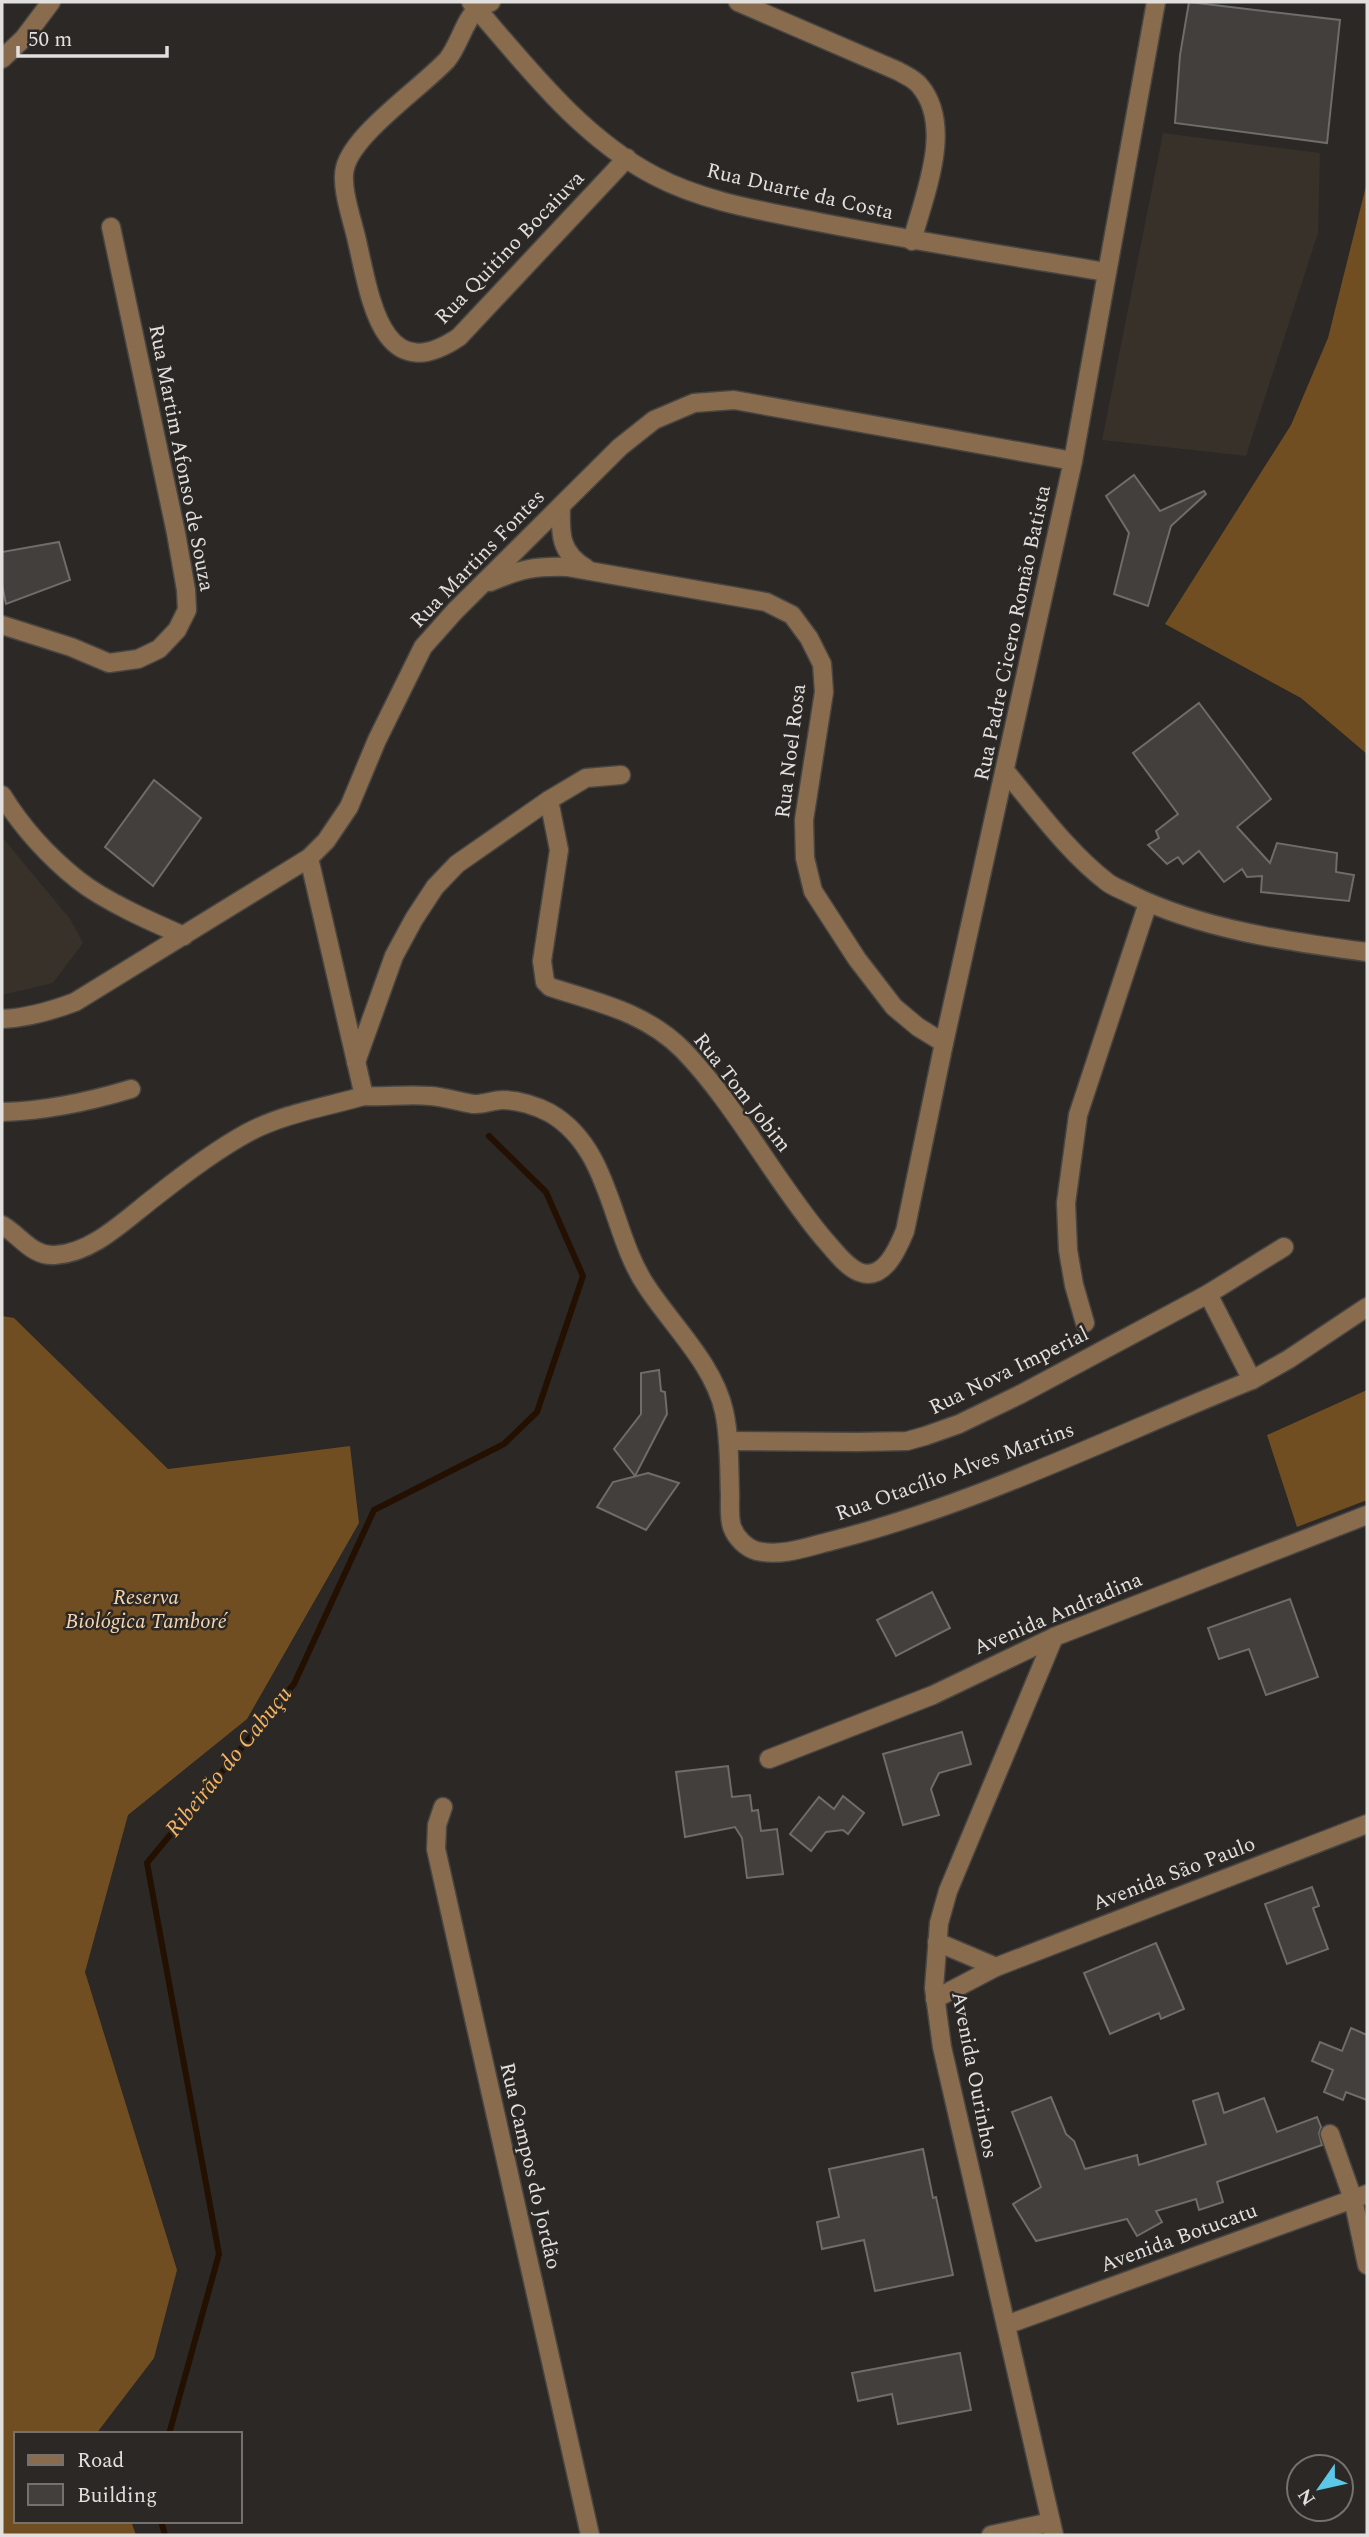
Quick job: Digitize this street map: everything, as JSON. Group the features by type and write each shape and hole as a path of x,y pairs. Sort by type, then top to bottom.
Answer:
{"street":[{"path":"2,59 24,38 51,2"},
{"path":"738,2 898,71 918,84 930,101 936,123 936,148 912,241"},
{"name":"Rua Padre Cicero Romão Batista","path":"886,1265 894,1256 905,1231 1073,461 1156,2"},
{"name":"Rua Duarte da Costa","path":"480,4 570,112 606,144 655,176 709,197 777,214 912,241 1106,272"},
{"name":"Rua Quitino Bocaiuva","path":"480,4 449,58 369,132 351,155 344,170 346,194 371,299 383,331 402,350 425,354 441,350 459,337 626,158"},
{"name":"Rua Martim Afonso de Souza","path":"2,625 71,647 109,663 138,659 159,649 177,630 187,610 176,533 111,227"},
{"name":"Rua Martins Fontes","path":"2,1019 53,1010 75,1002 309,858 326,841 349,807 377,740 423,647 480,586 620,447 654,421 694,402 734,400 1073,461"},
{"name":"Rua Noel Rosa","path":"561,506 560,532 568,555 584,567 603,574"},
{"name":"Rua Noel Rosa","path":"480,586 518,570 538,566 568,567 766,602 792,615 809,638 822,664 824,692 804,820 804,858 813,891 857,959 894,1007 918,1027 944,1043"},
{"path":"1006,772 1070,846 1108,883 1148,903 1181,915 1288,942 1367,952"},
{"path":"356,1062 394,956 435,887 457,864 549,800 586,778 621,775"},
{"path":"2,795 12,811 45,849 79,881 156,924 184,936"},
{"name":"Rua Tom Jobim","path":"549,800 559,850 542,961 545,982 550,987 603,1002 649,1023 682,1050 714,1088 808,1220 840,1257 858,1271 869,1274 886,1265"},
{"path":"309,858 364,1097"},
{"path":"1086,1323 1074,1285 1068,1250 1066,1203 1076,1127 1148,903"},
{"path":"2,1112 39,1111 78,1104 131,1088"},
{"name":"Rua Otacílio Alves Martins","path":"2,1225 39,1253 52,1256 72,1254 112,1230 202,1160 247,1132 276,1121 364,1097 430,1096 476,1104 505,1100 533,1105 551,1114 569,1128 586,1147 603,1179 620,1230 645,1285 696,1353 716,1388 724,1409 728,1441 731,1525 740,1541 752,1550 770,1553 787,1552 866,1532 1007,1482 1252,1380 1367,1307"},
{"name":"Rua Nova Imperial","path":"728,1441 907,1441 925,1436 959,1424 1019,1395 1208,1294 1284,1247"},
{"path":"1208,1294 1252,1380"},
{"name":"Avenida Andradina","path":"769,1759 933,1695 1054,1637 1367,1514"},
{"name":"Avenida Ourinhos","path":"1053,2529 942,2047 934,1976 939,1923 948,1891 1054,1637"},
{"name":"Rua Campos do Jordão","path":"443,1807 437,1825 436,1849 590,2535"},
{"name":"Avenida São Paulo","path":"935,1999 996,1967 1367,1824"},
{"path":"937,1942 996,1967"},
{"path":"1330,2134 1360,2196 1367,2265"},
{"name":"Avenida Botucatu","path":"1006,2325 1360,2196"},
{"path":"991,2535 1053,2529"}],"shaded area":[{"path":"1163,133 1320,153 1318,233 1246,456 1102,440"},
{"path":"2,837 70,919 83,943 53,983 2,995"}],"green space":[{"path":"1367,182 1367,754 1301,698 1165,624 1291,425 1328,338"},
{"name":"Reserva Biológica Tamboré","path":"2,1316 14,1318 168,1469 350,1446 359,1523 247,1719 128,1815 85,1972 177,2270 154,2358 98,2432 14,2432 14,2523 132,2523 136,2535 2,2535"},
{"path":"1367,1390 1367,1500 1297,1527 1267,1435"}],"building":[{"path":"1189,2 1340,20 1327,143 1175,123 1180,55"},
{"path":"1134,475 1160,511 1204,491 1206,494 1171,526 1148,606 1114,594 1129,533 1106,496"},
{"path":"59,542 70,580 6,604 2,585 2,552"},
{"path":"1199,703 1271,799 1237,827 1270,863 1277,843 1337,853 1336,872 1354,875 1349,901 1261,892 1262,876 1247,877 1242,869 1224,882 1199,851 1183,864 1178,857 1167,864 1148,845 1159,838 1156,831 1178,814 1133,753"},
{"path":"154,780 201,818 153,886 105,847"},
{"path":"659,1370 667,1414 635,1476 614,1449 641,1414 641,1373"},
{"path":"648,1473 679,1483 646,1530 597,1507 613,1482"},
{"path":"932,1592 950,1628 896,1656 877,1620"},
{"path":"1290,1599 1318,1677 1266,1695 1249,1649 1219,1659 1208,1628"},
{"path":"962,1732 971,1764 939,1773 931,1789 939,1815 903,1825 883,1754"},
{"path":"728,1766 732,1797 750,1795 752,1811 758,1810 761,1831 777,1829 783,1874 747,1878 742,1838 735,1827 685,1837 676,1772"},
{"path":"843,1796 864,1813 848,1834 843,1830 826,1832 811,1851 790,1834 819,1797 834,1809"},
{"path":"1312,1887 1319,1906 1313,1908 1328,1949 1287,1964 1265,1904"},
{"path":"1156,1943 1184,2009 1161,2019 1159,2013 1110,2034 1084,1973"},
{"path":"1351,2028 1367,2035 1367,2100 1346,2092 1343,2100 1324,2092 1333,2070 1312,2061 1320,2042 1342,2051"},
{"path":"1218,2093 1224,2113 1264,2098 1277,2132 1317,2117 1321,2127 1319,2133 1322,2145 1217,2182 1223,2202 1199,2210 1196,2199 1156,2211 1162,2222 1137,2236 1127,2219 1036,2241 1013,2204 1041,2187 1012,2112 1051,2097 1066,2134 1074,2141 1085,2169 1137,2155 1139,2165 1206,2144 1193,2101"},
{"path":"923,2149 953,2275 875,2291 864,2240 822,2249 817,2222 839,2217 829,2169"},
{"path":"960,2353 971,2410 898,2424 892,2394 858,2401 852,2373"}],"waterway":[{"name":"Ribeirão do Cabuçu","path":"170,2432 219,2254 147,1863 294,1684 374,1510 504,1444 537,1412 583,1276 546,1192 489,1136"},
{"name":"Ribeirão do Cabuçu","path":"162,2523 165,2535"}]}
